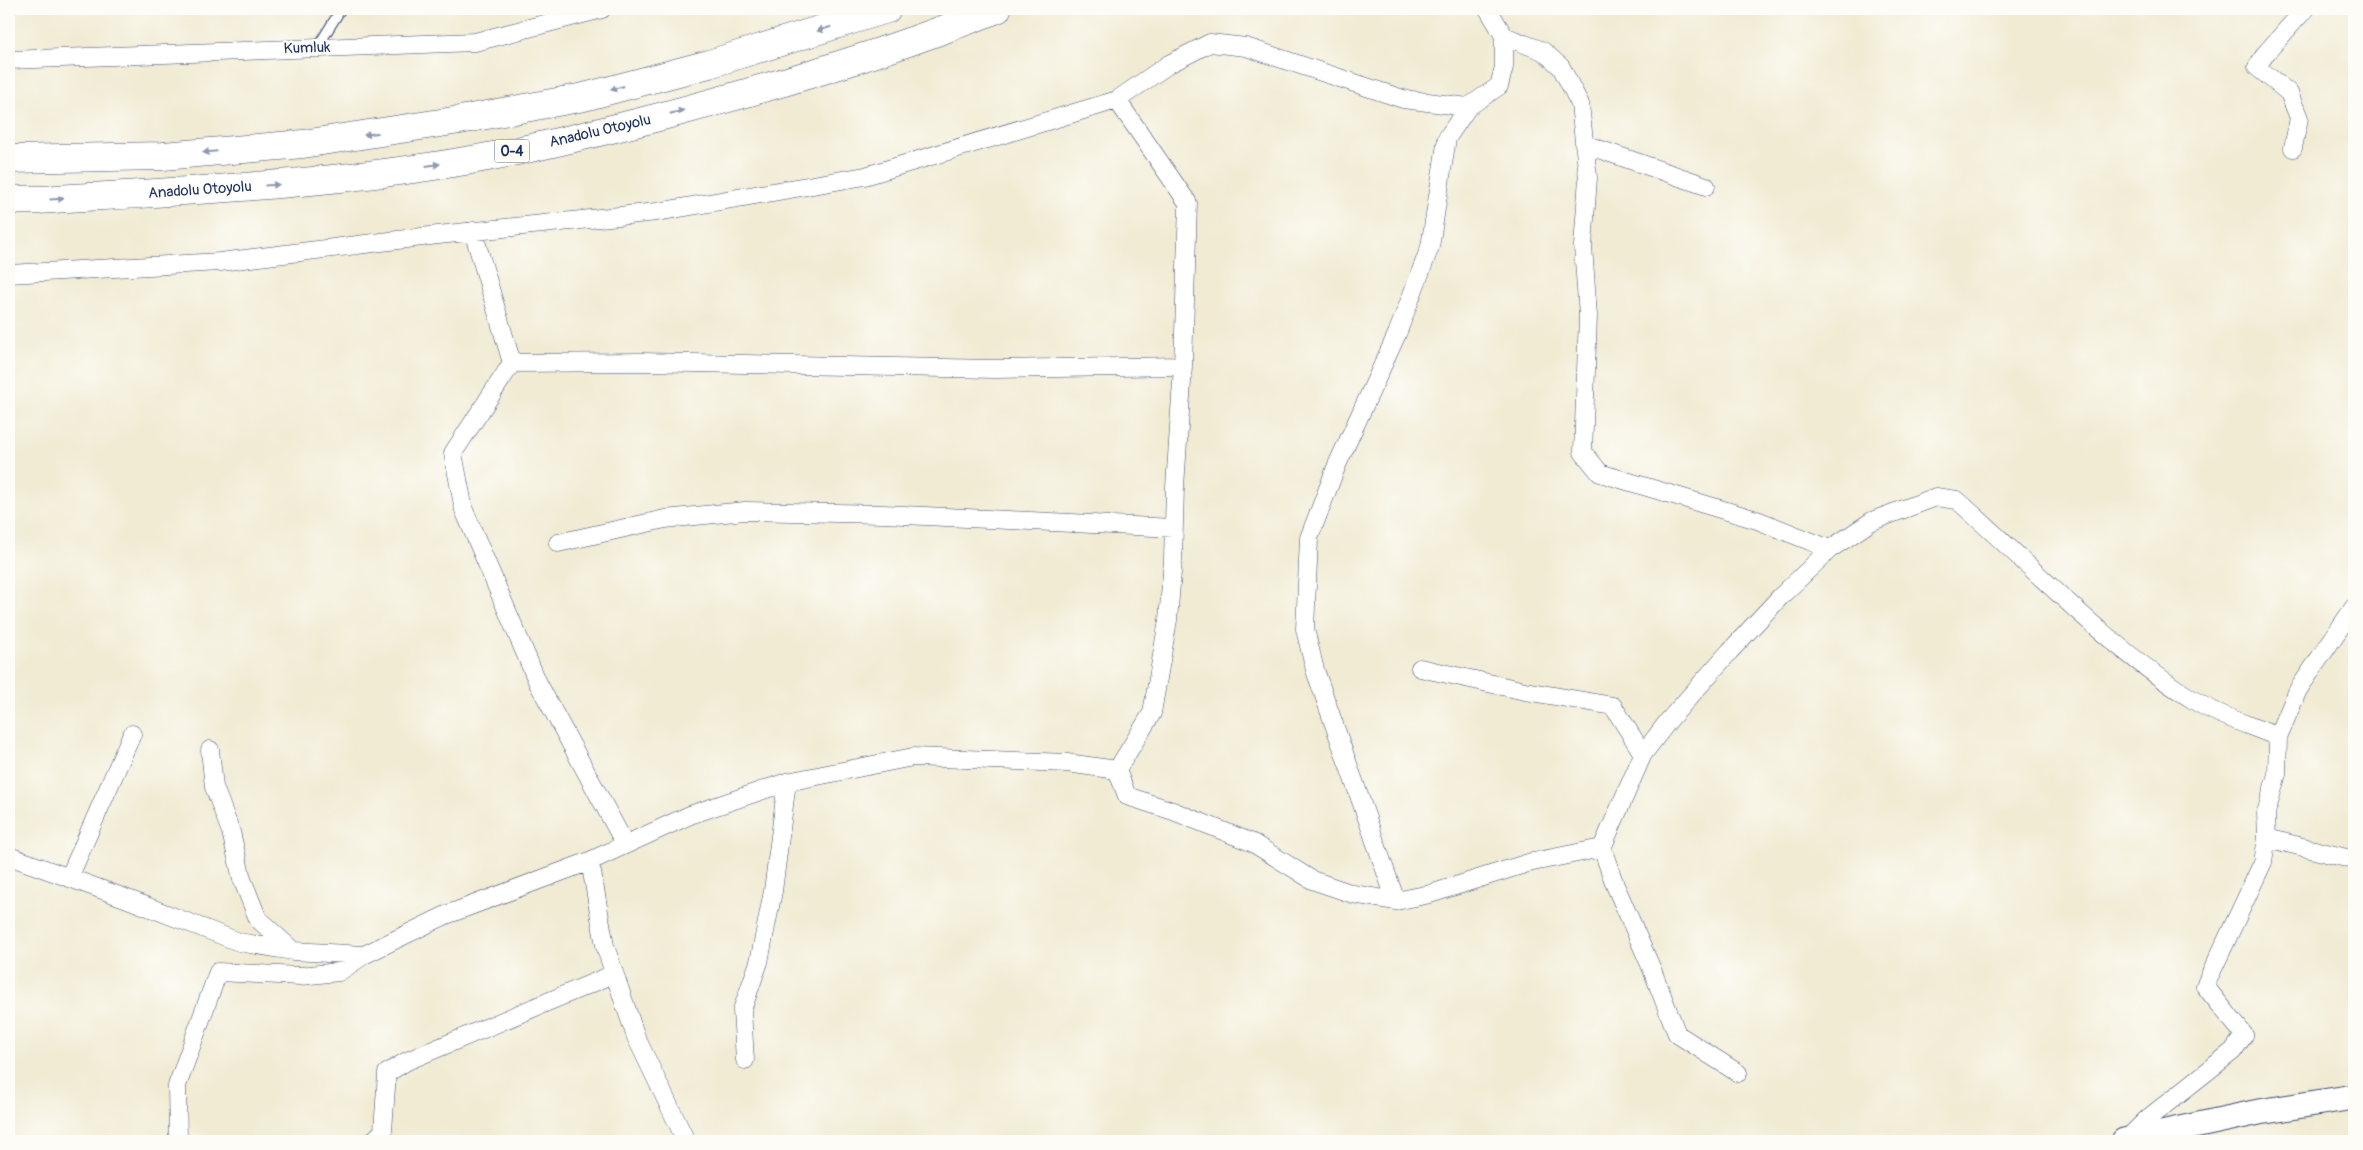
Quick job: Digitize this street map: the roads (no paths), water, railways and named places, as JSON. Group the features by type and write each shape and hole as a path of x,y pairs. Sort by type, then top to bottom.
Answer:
{"highway":[{"path":"9,159 163,156 303,144 460,120 584,97 709,64 886,9"},
{"name":"Anadolu Otoyolu","path":"9,200 39,200 308,182 470,160 590,134 709,104 833,68 997,9"}],"street":[{"name":"Kumluk","path":"9,60 476,42 602,9"},
{"path":"1396,901 1315,670 1305,629 1309,538 1337,465 1398,334 1430,247 1447,138 1468,107 1499,86 1504,66 1504,36 1488,9"},
{"path":"2293,148 2299,118 2289,93 2257,67 2266,52 2305,9"},
{"path":"1504,36 1543,51 1561,66 1580,104 1588,178 1583,246 1588,326 1583,452 1600,473 1757,520 1830,549"},
{"path":"9,274 220,262 473,231 657,212 865,176 1117,100 1169,64 1210,43 1246,47 1403,99 1468,107"},
{"path":"1117,100 1188,203 1183,366 1168,620 1152,713 1117,770"},
{"path":"1584,144 1706,186"},
{"path":"473,231 512,364 454,453 464,510 538,683 625,844"},
{"path":"512,364 641,362 995,369 1183,366"},
{"path":"1738,1073 1677,1034 1651,967 1615,885 1602,848 1642,754 1669,720 1781,596 1830,549 1872,521 1936,498 1958,500 2072,608 2148,669 2196,702 2278,737"},
{"path":"558,543 665,519 745,512 892,514 1174,528"},
{"path":"2125,1141 2147,1119 2233,1051 2244,1035 2205,986 2263,862 2267,838 2266,812 2277,774 2278,737 2298,690 2354,607"},
{"path":"1420,668 1525,691 1613,706 1642,754"},
{"path":"70,878 132,734"},
{"path":"210,750 214,787 231,832 242,879 258,919 293,951"},
{"path":"182,1140 177,1086 218,972 300,976 339,972 364,956 446,915 590,861 690,815 787,782 913,756 1067,763 1117,770"},
{"path":"1117,770 1128,796 1173,811 1253,843 1312,880 1354,894 1396,901 1430,894 1528,863 1602,848"},
{"path":"745,1060 742,1010 759,962 773,890 787,782"},
{"path":"2267,838 2354,860"},
{"path":"9,856 238,942 293,951 364,956"},
{"path":"590,861 605,946 614,974 636,1037 686,1141"},
{"path":"373,1141 382,1131 387,1073 406,1062 614,974"},
{"path":"2125,1141 2259,1112 2354,1097"}],"lane":[{"path":"316,48 341,9"}]}
